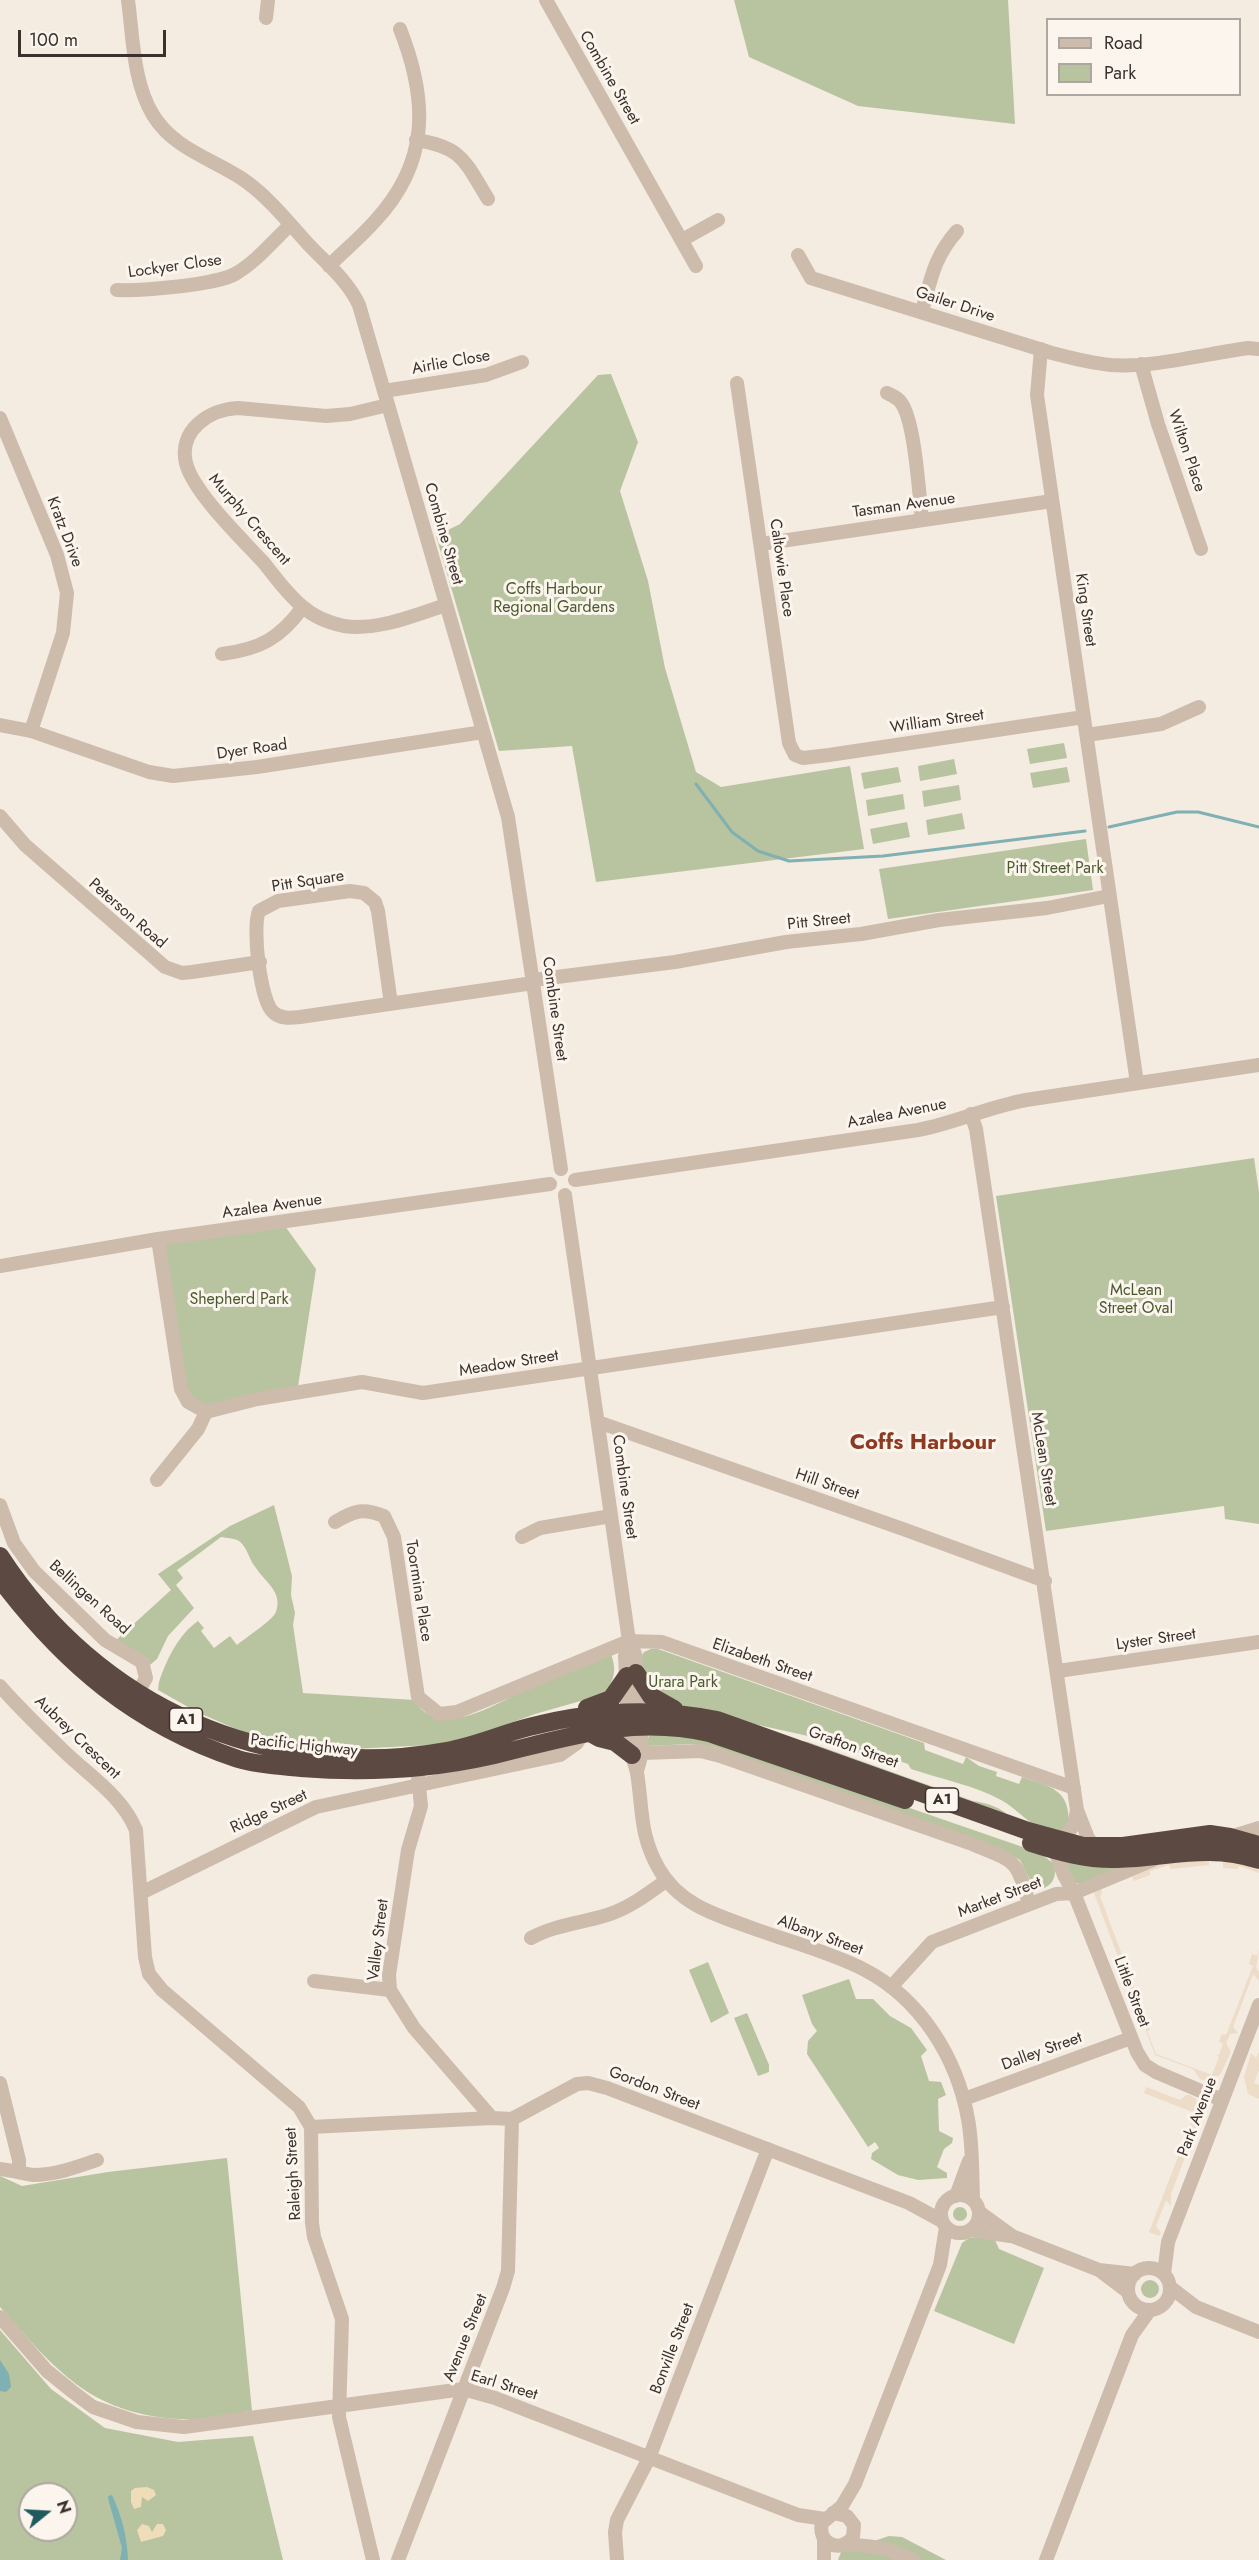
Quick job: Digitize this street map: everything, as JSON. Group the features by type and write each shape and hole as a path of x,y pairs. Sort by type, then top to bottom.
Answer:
{"highway":[{"name":"Pacific Highway","path":"0,1556 20,1586 50,1620 134,1700 206,1746 249,1761 276,1766 418,1777"},
{"name":"Pacific Highway","path":"0,1579 33,1620 106,1691 226,1736 276,1750 354,1758 432,1753"},
{"path":"529,1727 536,1720 594,1707 607,1701 631,1674 651,1696 681,1713"},
{"name":"Grafton Street","path":"432,1753 480,1743 529,1727 681,1713 717,1720 745,1729 1028,1831 1059,1846 1123,1846 1200,1835 1230,1837 1259,1845"},
{"name":"Grafton Street","path":"418,1777 491,1755 587,1736 634,1718 709,1733 1059,1846 1092,1859 1118,1859 1216,1850 1259,1860"},
{"path":"587,1736 615,1742 637,1754"}],"street":[{"name":"Combine Street","path":"128,0 140,82 148,106 158,122 178,142 249,184 329,266 356,300 510,828 561,1170"},
{"path":"266,18 268,0"},
{"name":"Combine Street","path":"546,0 696,266"},
{"path":"329,266 389,205 408,173 416,140 420,100 411,58 400,29"},
{"path":"416,140 439,144 454,151 466,163 488,200"},
{"path":"682,240 718,220"},
{"name":"Lockyer Close","path":"117,290 147,290 234,275 290,225"},
{"path":"922,311 933,269 942,248 957,231"},
{"name":"Gailer Drive","path":"798,255 811,278 1041,349"},
{"path":"1041,349 1111,365 1141,364 1255,347"},
{"name":"King Street","path":"1041,349 1037,395 1137,1083"},
{"name":"Airlie Close","path":"384,391 486,375 522,362"},
{"name":"Wilton Place","path":"1141,364 1158,424 1202,549"},
{"name":"Caltowie Place","path":"737,383 789,743 795,755"},
{"path":"887,393 903,404 910,426 922,519"},
{"name":"Murphy Crescent","path":"388,405 350,414 326,416 249,408 224,409 209,414 190,434 185,460 195,484 303,607 329,622 356,627 387,623 446,605"},
{"name":"Kratz Drive","path":"0,418 57,555 67,593 63,633 31,731"},
{"name":"Tasman Avenue","path":"760,543 1052,501"},
{"path":"222,654 241,652 266,642 290,625 303,607"},
{"path":"1087,735 1161,724 1199,707"},
{"name":"William Street","path":"795,755 804,758 829,755 1084,717"},
{"path":"0,725 31,731"},
{"name":"Dyer Road","path":"31,731 149,772 173,776 257,767 483,732"},
{"name":"Peterson Road","path":"0,816 25,845 165,967 182,973 260,962"},
{"name":"Pitt Square","path":"391,1004 378,910 375,903 364,893 350,891 278,901 264,906 259,911 255,924 266,1001 275,1014 282,1018 391,1004 533,982"},
{"name":"Pitt Street","path":"533,982 604,969 675,962 786,942 861,934 939,920 1047,908 1109,896"},
{"name":"Azalea Avenue","path":"575,1180 936,1127 971,1114 1026,1100 1259,1065"},
{"name":"McLean Street","path":"971,1114 976,1129 1045,1581 1077,1810 1088,1838 1095,1847"},
{"path":"561,1170 569,1171 575,1180 572,1191 565,1195 556,1193 550,1184 553,1174 561,1170"},
{"name":"Azalea Avenue","path":"0,1266 158,1239 550,1184"},
{"name":"Combine Street","path":"565,1195 629,1641 625,1656 631,1674 634,1718"},
{"path":"157,1480 198,1429 206,1412 188,1402 181,1389 158,1239"},
{"name":"Meadow Street","path":"206,1412 257,1399 362,1382 423,1393 1003,1307"},
{"name":"Hill Street","path":"598,1422 1045,1581"},
{"name":"Bellingen Road","path":"0,1505 14,1543 34,1571 105,1640 142,1662 147,1674 134,1700"},
{"name":"Toormina Place","path":"335,1522 347,1515 366,1509 384,1516 394,1537 418,1697 439,1714"},
{"path":"522,1537 540,1528 611,1516"},
{"name":"Elizabeth Street","path":"439,1714 457,1712 629,1641 662,1642 1074,1788"},
{"name":"Lyster Street","path":"1058,1671 1259,1642"},
{"name":"Aubrey Crescent","path":"0,1686 121,1803 130,1815"},
{"name":"Albany Street","path":"634,1718 641,1822 647,1842 667,1880 691,1904 702,1910 849,1963 891,1987 922,2015 948,2056 964,2098 969,2121 970,2156 976,2206"},
{"path":"637,1754 701,1751 720,1756 972,1844 1004,1857 1018,1868 1029,1904"},
{"name":"Ridge Street","path":"141,1893 300,1813 418,1777"},
{"name":"Valley Street","path":"418,1777 421,1806 408,1850 389,1975 390,1990 414,2028 492,2118"},
{"path":"1059,1846 1075,1822 1077,1810"},
{"name":"Raleigh Street","path":"130,1815 136,1830 149,1974 162,1990 299,2107 311,2127 312,2223 342,2319 339,2417 373,2560"},
{"path":"1230,1837 1259,1828"},
{"name":"Little Street","path":"1059,1846 1064,1875 1074,1893 1131,2037 1145,2065 1156,2072 1222,2100"},
{"name":"Market Street","path":"891,1987 932,1942 1056,1894 1074,1893 1172,1853"},
{"path":"531,1938 550,1928 609,1914 635,1902 667,1880"},
{"path":"314,1981 390,1990"},
{"name":"Park Avenue","path":"1167,2281 1168,2242 1259,2005"},
{"name":"Dalley Street","path":"964,2098 1131,2037"},
{"path":"0,2083 19,2160 19,2170"},
{"name":"Gordon Street","path":"512,2119 572,2086 588,2083 607,2088 909,2203 944,2224"},
{"path":"311,2127 512,2119"},
{"name":"Avenue Street","path":"398,2560 504,2288 508,2271 512,2119"},
{"name":"Bonville Street","path":"617,2560 615,2532 617,2520 649,2458 768,2150"},
{"name":"Albany Street","path":"950,2199 970,2156"},
{"path":"0,2169 19,2170 31,2175 60,2171 98,2160"},
{"path":"824,2560 826,2526 842,2506 855,2484 940,2265 944,2224 942,2208 950,2199 963,2196 1012,2236"},
{"name":"Gordon Street","path":"909,2203 950,2199"},
{"path":"940,2265 966,2232 978,2222 976,2206"},
{"path":"944,2224 966,2232 1012,2236 1099,2270 1131,2298 1157,2308 1197,2307"},
{"name":"Park Avenue","path":"1141,2271 1168,2242"},
{"path":"1099,2270 1159,2271 1197,2307 1259,2332"},
{"path":"1132,2335 1131,2298 1128,2285 1141,2271"},
{"path":"1046,2560 1132,2335 1170,2294 1167,2281"},
{"name":"Earl Street","path":"0,2317 48,2371 93,2407 137,2422 183,2427 463,2389 495,2398 826,2526"},
{"path":"831,2560 853,2537 855,2484"},
{"path":"826,2526 843,2514 883,2548 914,2560"},
{"path":"826,2526 833,2546 883,2548"}],"green space":[{"path":"734,0 1008,0 1015,124 858,106 749,57"},
{"name":"Coffs Harbour Regional Gardens","path":"611,374 638,442 620,491 648,581 665,668 696,772 721,787 850,766 864,849 596,882 572,746 499,751 436,536 460,524 598,375"},
{"path":"1064,743 1067,758 1030,764 1027,749"},
{"path":"954,759 957,774 920,781 918,766"},
{"path":"898,767 901,782 864,789 861,773"},
{"path":"1067,767 1070,782 1033,788 1030,773"},
{"path":"959,785 961,800 924,807 922,791"},
{"path":"903,794 905,809 868,816 866,800"},
{"path":"962,813 965,829 928,835 926,820"},
{"path":"907,822 910,837 873,844 870,829"},
{"name":"Pitt Street Park","path":"1086,839 1093,890 888,919 879,869"},
{"name":"McLean Street Oval","path":"1254,1158 1259,1192 1259,1524 1225,1519 1224,1506 1046,1531 996,1196"},
{"name":"Shepherd Park","path":"282,1222 316,1269 297,1393 206,1412 188,1402 158,1240"},
{"path":"274,1505 292,1576 291,1595 295,1613 293,1625 303,1693 414,1700 426,1713 441,1718 458,1718 476,1713 550,1677 611,1654 614,1670 608,1689 605,1694 535,1714 453,1744 350,1749 285,1746 236,1729 197,1712 158,1690 159,1682 179,1640 198,1621 204,1628 201,1631 214,1648 230,1636 237,1645 274,1616 278,1605 272,1588 239,1541 221,1537 177,1570 183,1578 176,1585 194,1608 168,1636 157,1659 150,1665 146,1660 115,1641 171,1590 158,1574 230,1526"},
{"name":"Urara Park","path":"658,1649 924,1743 925,1750 963,1764 966,1757 979,1766 997,1772 996,1776 1019,1784 1022,1777 1049,1787 1062,1796 1066,1802 1069,1823 1061,1832 1044,1830 1008,1804 991,1795 911,1769 908,1764 869,1751 858,1753 826,1740 691,1710 656,1695 639,1660 644,1652"},
{"path":"649,1735 688,1735 820,1777 1040,1853 1054,1864 1054,1878 1049,1885 1035,1890 1020,1860 999,1848 714,1747 692,1744 646,1746"},
{"path":"784,1738 808,1742 973,1801 989,1804 1011,1818"},
{"path":"1062,1861 1123,1866 1096,1880 1081,1884 1070,1879"},
{"path":"708,1962 729,2013 711,2023 689,1970"},
{"path":"849,1979 856,1999 873,1999 890,2016 911,2028 927,2050 921,2056 929,2081 941,2082 946,2095 938,2099 939,2131 953,2138 952,2143 944,2149 937,2167 947,2173 947,2178 918,2180 898,2175 871,2159 872,2153 879,2148 875,2142 868,2147 807,2054 808,2041 817,2031 812,2024 802,1995"},
{"path":"747,2013 769,2065 769,2072 758,2076 734,2018"},
{"path":"227,2158 252,2411 207,2418 179,2419 148,2415 121,2408 98,2398 57,2368 0,2307 0,2176 22,2186 108,2172"},
{"path":"960,2207 965,2209 967,2214 965,2219 960,2221 955,2219 953,2214 955,2209"},
{"path":"983,2237 995,2240 999,2249 1044,2268 1014,2344 934,2311 962,2243 969,2238"},
{"path":"1150,2280 1156,2283 1159,2289 1156,2295 1150,2298 1144,2295 1141,2289 1144,2283"},
{"path":"0,2330 51,2389 105,2428 178,2442 253,2436 283,2560 0,2560"},
{"path":"889,2536 902,2537 946,2560 838,2560 841,2552"}],"sand":[{"path":"147,2487 154,2490 156,2495 148,2501 142,2497 141,2507 134,2509 131,2502 131,2491 135,2488"},
{"path":"142,2524 149,2526 152,2532 157,2524 163,2524 166,2530 163,2536 141,2542 137,2530"}],"shaded area":[{"path":"1216,1857 1232,1859 1259,1870 1259,1873 1239,1866 1237,1869 1223,1868 1223,1860 1209,1861 1209,1865 1171,1869 1169,1865 1150,1871 1150,1875 1134,1881 1132,1877 1101,1889 1100,1896 1150,2030 1147,2031 1156,2054 1212,2075 1219,2057 1216,2055 1219,2055 1223,2044 1219,2041 1222,2034 1226,2035 1253,1966 1249,1964 1252,1954 1257,1956 1259,1950 1256,1968 1259,1972 1259,1981 1253,1974 1233,2027 1238,2033 1230,2034 1226,2043 1231,2052 1220,2075 1207,2081 1200,2079 1193,2069 1155,2055 1094,1893 1099,1887 1162,1863"},
{"path":"1259,2052 1259,2070 1254,2083 1259,2085 1259,2099 1248,2094 1244,2077 1251,2053 1256,2058"},
{"path":"1146,2087 1180,2100 1190,2095 1196,2099 1202,2113 1171,2194 1171,2206 1166,2200 1156,2226 1161,2233 1159,2236 1149,2232 1195,2113 1144,2093"}],"water":[{"path":"0,2360 9,2374 11,2387 6,2392 0,2391"},
{"path":"112,2495 123,2526 128,2560 120,2560 122,2548 108,2496"}],"waterway":[{"path":"696,784 732,832 758,851 789,861 883,856 1085,831"},
{"path":"1109,827 1177,812 1198,812 1259,827"}],"district":[{"name":"Coffs Harbour","path":"923,1444"}]}
